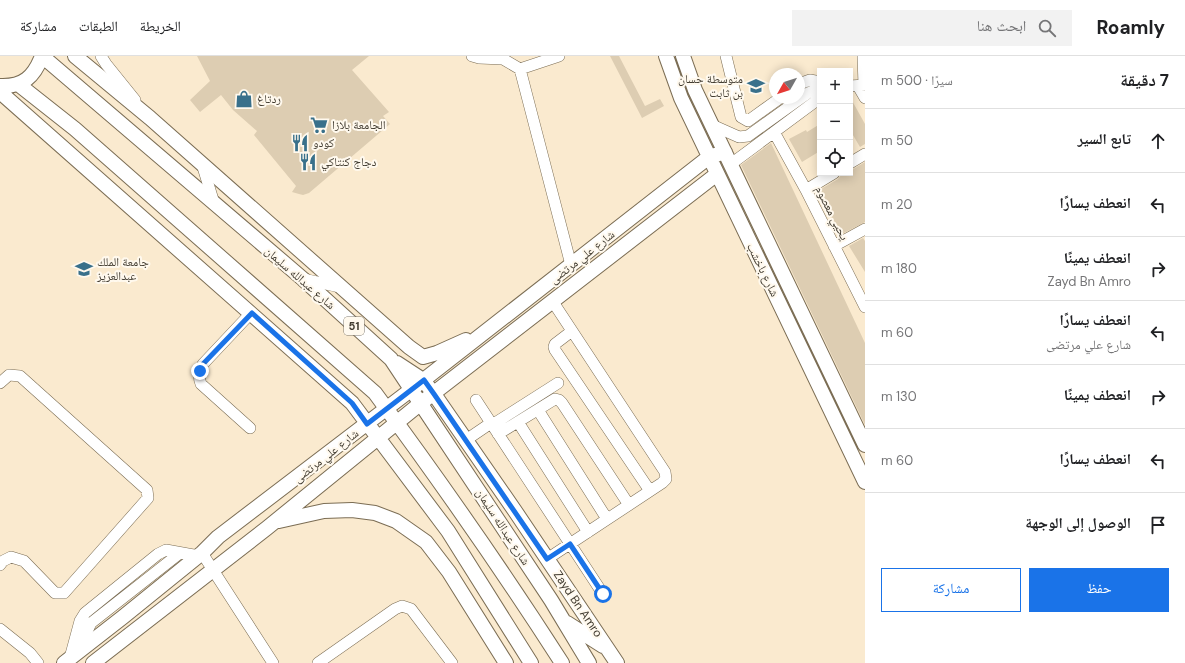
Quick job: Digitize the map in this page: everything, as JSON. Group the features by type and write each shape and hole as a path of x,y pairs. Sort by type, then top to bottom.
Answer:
{"main road":[{"path":"0,86 18,84 29,78 38,68 42,56"},
{"name":"شارع عبدالله سليمان","path":"42,56 303,279 391,359 563,620 588,663"},
{"path":"75,56 150,118 409,347 423,357 437,353 490,328"},
{"name":"شارع باخشب","path":"666,56 681,98 709,158 865,482"},
{"name":"شارع باخشب","path":"683,56 695,90 865,445"},
{"name":"شارع عبدالله سليمان","path":"18,84 75,129 375,393 517,594 561,663"},
{"path":"0,92 252,313 352,403 448,531 531,663"},
{"name":"شارع علي مرتضى","path":"74,655 96,638 188,553 218,537 256,510 709,158 728,158"},
{"name":"شارع علي مرتضى","path":"94,663 271,525 421,403 717,174"},
{"name":"Zayd Bn Amro","path":"391,359 424,380 617,663"},
{"path":"256,510 271,525 324,511 352,510 375,513 396,521 426,542 449,572 506,663"},
{"path":"563,620 608,650"},
{"path":"563,620 598,663"}],"street":[{"path":"101,56 150,118"},
{"path":"472,56 479,58 503,59 520,69 571,265"},
{"path":"520,69 559,56"},
{"path":"726,56 741,117 748,121 772,104"},
{"path":"863,56 859,85 865,98"},
{"path":"805,82 810,80 817,87"},
{"path":"712,125 739,137 748,136 808,93 817,90"},
{"path":"728,158 774,132 817,91"},
{"name":"يحيي معصوم","path":"774,132 806,190 865,307"},
{"path":"853,161 865,154"},
{"path":"202,164 214,203"},
{"path":"806,190 829,176"},
{"path":"834,246 865,229"},
{"path":"303,279 340,286"},
{"path":"547,559 666,479 665,472 553,302"},
{"path":"250,428 200,384 198,379 203,364 252,313"},
{"path":"572,331 555,344 555,350 650,491"},
{"path":"0,383 9,374 20,376 147,490 148,498 64,593 55,593 24,561 11,557 0,564"},
{"path":"494,428 558,383"},
{"path":"466,440 494,428 518,422 554,399 559,400 629,505"},
{"path":"476,400 603,594"},
{"path":"538,410 607,519"},
{"path":"518,422 588,532"},
{"path":"74,655 80,621 85,613 158,554 166,550 188,553 213,570 273,663"},
{"path":"74,655 91,623 188,553"},
{"path":"318,663 395,609 402,606 411,609 452,663"},
{"path":"0,629 30,653 38,663"}],"building":[{"name":"الجامعة بلازا","path":"197,56 369,56 352,70 389,112 383,116 390,124 309,193 303,195 292,192 296,186 254,135 257,131 233,110 221,95 200,112 190,100 210,81"},
{"path":"610,56 619,56 645,106 660,99 664,106 642,118"},
{"path":"853,102 865,124 865,144 860,147 853,135"},
{"path":"817,126 817,153 802,162 789,139 806,130 807,132"},
{"path":"771,143 865,343 865,425 741,165"},
{"path":"865,162 865,222 842,234 816,192 838,179 840,176 853,176 853,169"},
{"path":"863,238 865,241 865,272 849,246"}],"place":[{"name":"متوسطة حسان بن ثابت","path":"756,86"},
{"name":"ردتاغ","path":"244,99"},
{"name":"الجامعة بلازا","path":"319,125"},
{"name":"كودو","path":"300,143"},
{"name":"دجاج كنتاكي","path":"308,162"},
{"name":"جامعة الملك عبدالعزيز","path":"84,269"}],"route":[{"path":"200,371 203,364 252,313 352,403 367,424 424,380 547,559 570,544 603,594"}]}
